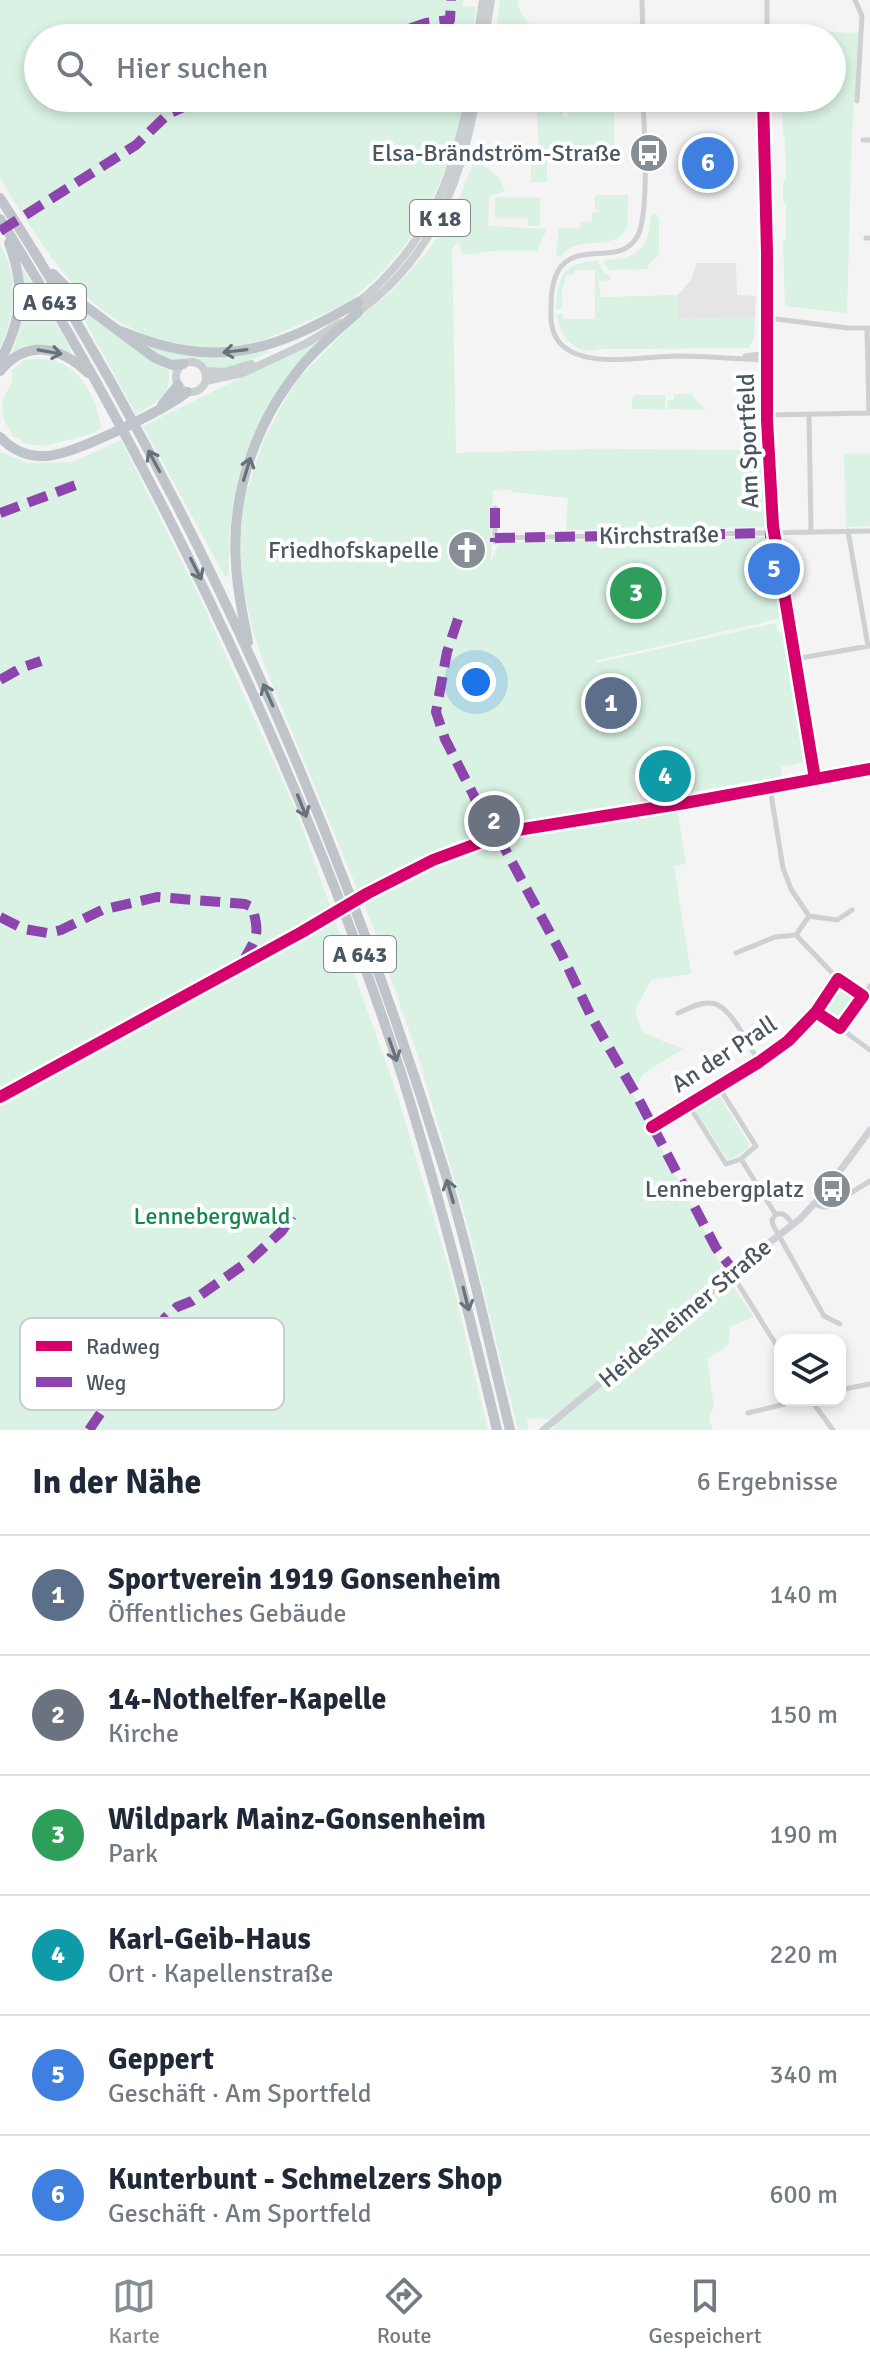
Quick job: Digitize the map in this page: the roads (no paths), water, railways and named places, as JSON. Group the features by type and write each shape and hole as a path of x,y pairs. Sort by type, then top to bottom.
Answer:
{"highway":[{"name":"A 643","path":"0,198 36,254 171,493 251,656 307,785 378,967 445,1171 470,1260 510,1430"},
{"path":"0,362 16,324 20,298 16,263 1,220"},
{"name":"A 643","path":"1,220 97,382 153,486 207,592 294,787 332,881 402,1076 461,1279 497,1430"},
{"path":"36,254 75,297 160,361 172,365 183,364"},
{"path":"121,331 188,352 244,351 297,335 358,307"},
{"path":"251,656 235,560 238,508 250,457 285,388 358,307"},
{"path":"0,371 17,355 31,350 46,350 70,358 97,382"},
{"path":"0,437 17,451 48,456 63,453 164,408 182,389"}],"main road":[{"path":"479,24 483,0"},
{"path":"487,24 491,0"},
{"name":"K 18","path":"358,307 398,264 431,216 454,163 465,112"},
{"name":"K 18","path":"358,307 380,294 404,269 439,220 462,166 473,112"},
{"path":"206,376 201,389 182,389 177,371 183,364 193,362 206,376 230,377 307,343 358,307"},
{"path":"779,1235 815,1204 870,1130"},
{"name":"Heidesheimer Straße","path":"543,1430 779,1235"}],"street":[{"path":"642,0 643,24"},
{"path":"767,0 767,24"},
{"path":"855,0 862,16 857,101"},
{"path":"643,112 645,204 637,238 629,247 618,252 578,255 563,265 558,271 551,296 550,320 554,331 568,350 588,358 740,357 755,353 768,356"},
{"name":"Am Sportfeld","path":"763,112 768,415 774,533 815,779"},
{"path":"768,318 869,328 870,413 768,415"},
{"path":"809,415 811,531"},
{"name":"Kirchstraße","path":"495,508 495,540 870,531"},
{"path":"795,659 869,646 848,531"},
{"path":"556,824 870,769"},
{"path":"770,788 783,868 791,889 809,916 837,920 852,910"},
{"path":"796,935 809,916"},
{"path":"736,953 775,937 796,935"},
{"path":"796,935 838,979 863,996"},
{"name":"An der Prall","path":"652,1127 788,1041 816,1012 838,979"},
{"path":"840,1028 870,986"},
{"path":"678,1013 700,1003 721,1005 759,1062"},
{"path":"816,1012 870,1050"},
{"path":"688,1104 726,1164 741,1159 756,1146 718,1086"},
{"path":"741,1159 776,1215"},
{"path":"815,1204 828,1207 870,1181"},
{"path":"776,1215 784,1214 793,1225"},
{"path":"776,1215 772,1223 779,1235"},
{"name":"Heidesheimer Straße","path":"779,1235 824,1316 840,1324"},
{"path":"731,1273 774,1341"},
{"path":"846,1389 870,1384"},
{"path":"748,1413 777,1406"},
{"path":"815,1406 833,1430"}],"place":[{"name":"Elsa-Brändström-Straße","path":"649,153"},
{"name":"Kunterbunt - Schmelzers Shop","path":"708,163"},
{"name":"Friedhofskapelle","path":"467,550"},
{"name":"Geppert","path":"774,569"},
{"name":"Wildpark Mainz-Gonsenheim","path":"636,593"},
{"name":"Sportverein 1919 Gonsenheim","path":"611,703"},
{"name":"Karl-Geib-Haus","path":"665,776"},
{"name":"14-Nothelfer-Kapelle","path":"494,821"},
{"name":"Lennebergplatz","path":"832,1189"}],"park label":[{"name":"Lennebergwald","path":"212,1216"}]}
